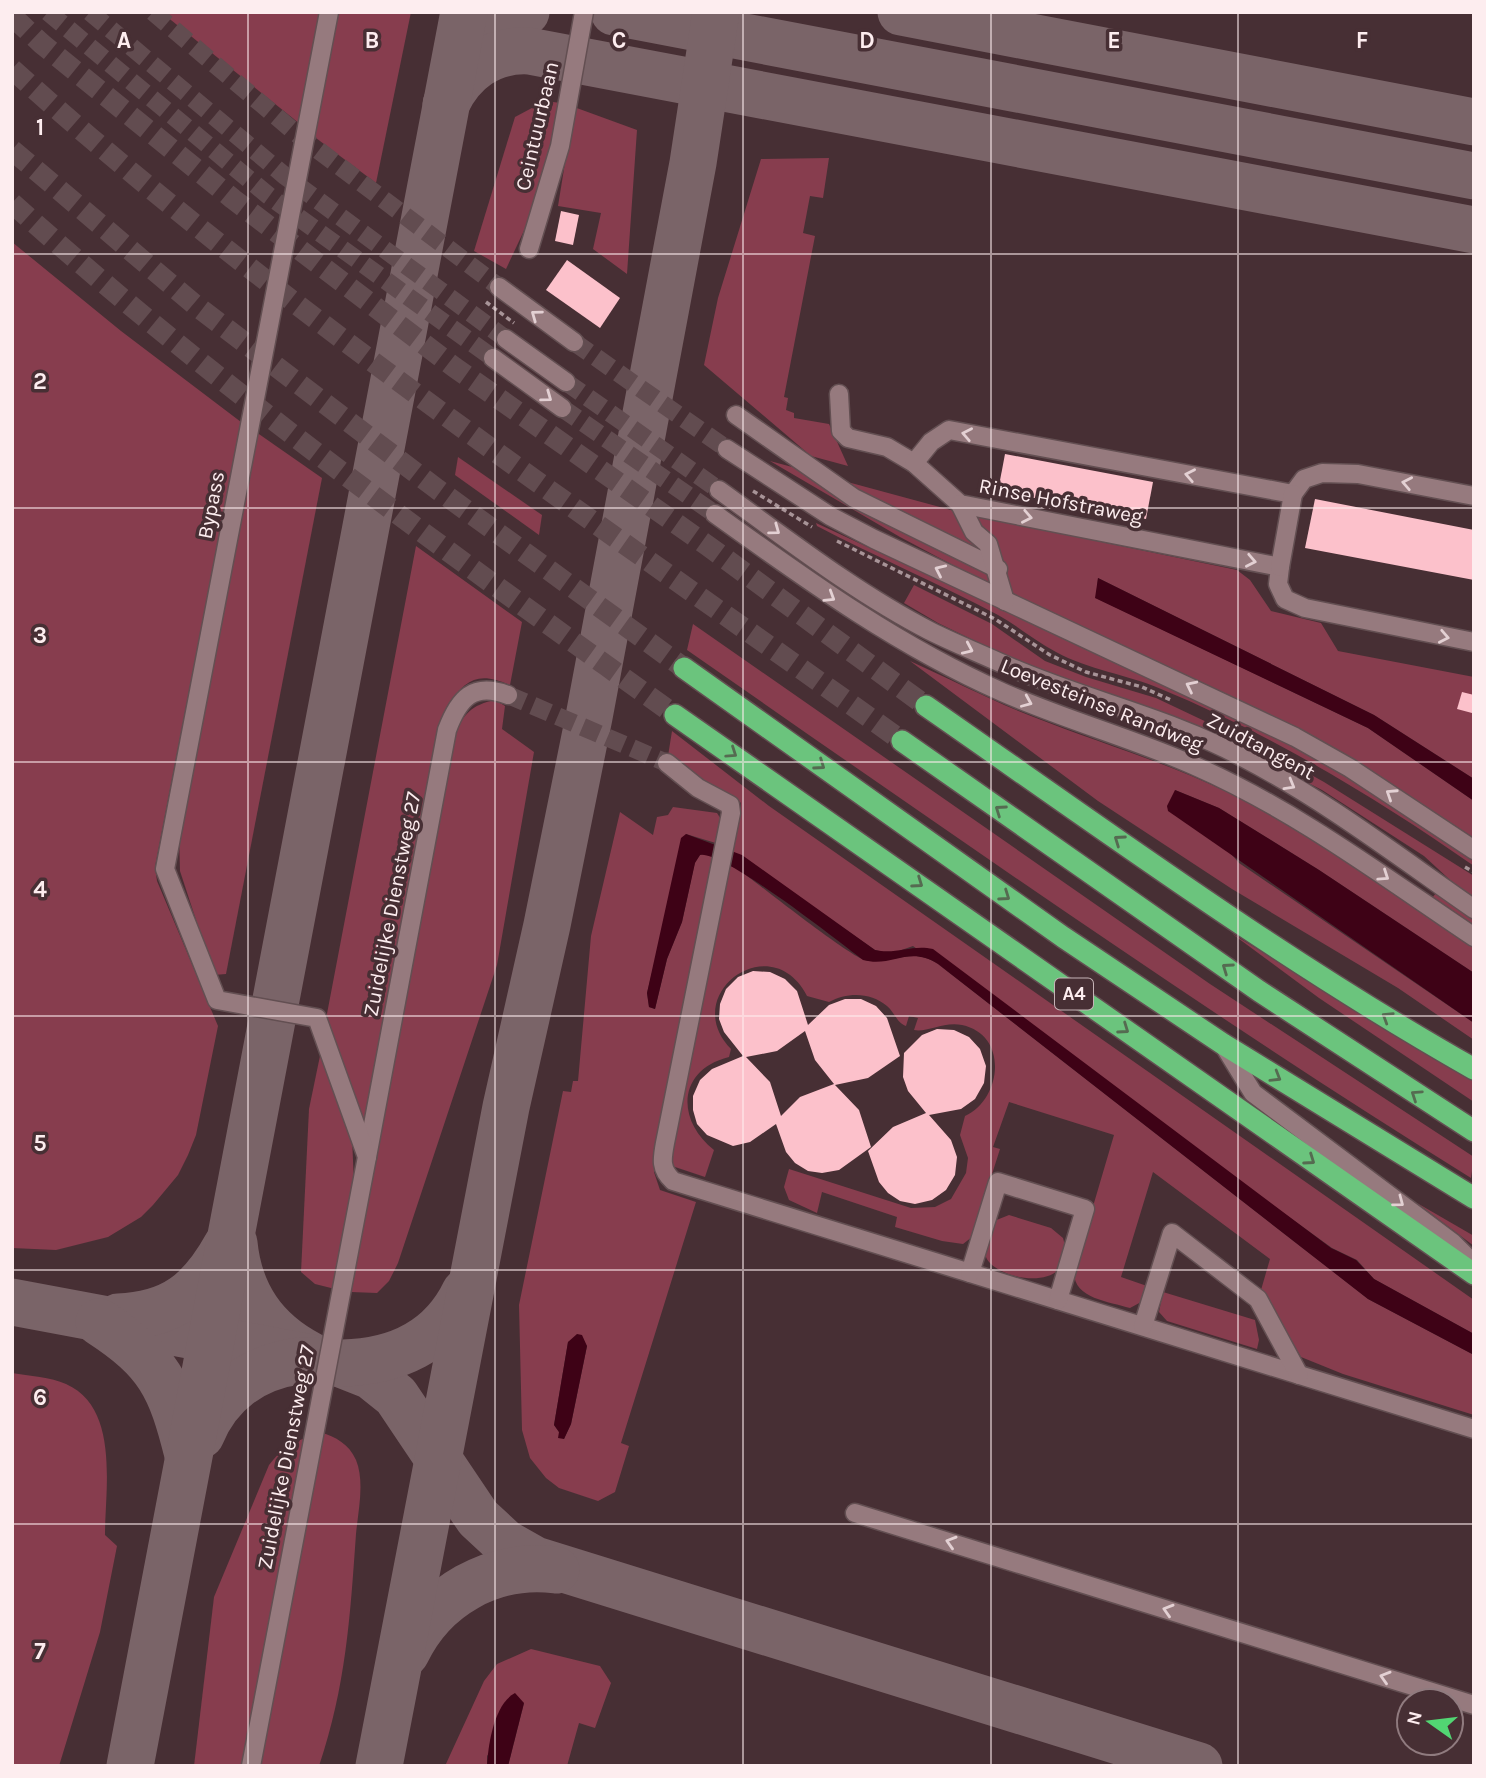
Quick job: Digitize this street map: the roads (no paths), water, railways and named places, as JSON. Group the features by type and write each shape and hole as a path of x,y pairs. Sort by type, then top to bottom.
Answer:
{"highway":[{"name":"A4","path":"684,668 1063,937 1223,1044 1474,1198"},
{"path":"926,706 1175,879 1474,1069"},
{"name":"A4","path":"675,715 1474,1274"},
{"path":"902,741 1259,991 1474,1132"}],"street":[{"name":"Bypass","path":"329,12 165,869 218,1000 317,1018 368,1157"},
{"name":"Ceintuurbaan","path":"530,249 560,146 584,12"},
{"path":"499,288 574,342"},
{"path":"506,339 566,382"},
{"path":"492,358 562,408"},
{"name":"Rinse Hofstraweg","path":"839,394 841,431 848,438 887,447 914,463 960,504 1280,567"},
{"path":"736,415 854,498 998,569"},
{"path":"914,463 931,442 949,430 1293,494"},
{"path":"727,449 830,516 1295,737 1350,768 1474,849"},
{"path":"1474,496 1340,472 1304,480 1293,494 1278,584 1285,599 1305,608 1474,642"},
{"name":"Zuidtangent","path":"719,491 818,561 929,631 1126,712 1179,728 1243,757 1300,791 1474,909"},
{"path":"960,504 974,532 988,544 998,569 1005,601"},
{"name":"Loevesteinse Randweg","path":"715,514 821,591 900,640 1056,715 1194,765 1275,807 1338,844 1474,937"},
{"path":"955,668 1026,673"},
{"name":"Zuidelijke Dienstweg 27","path":"251,1766 447,730 454,712 466,697 479,690 503,693"},
{"path":"667,763 698,788 730,805 727,832 664,1143 664,1173 673,1181 1474,1429"},
{"path":"1223,1044 1253,1093 1453,1243 1474,1264"},
{"path":"1445,1053 1474,1078"},
{"path":"970,1273 998,1182 1085,1209 1058,1300"},
{"path":"1143,1326 1172,1233 1258,1299 1299,1375"},
{"path":"855,1513 1474,1705"}],"tunnel":[{"path":"48,12 269,196 493,358"},
{"path":"90,12 285,176 506,339"},
{"path":"153,12 297,134 499,287"},
{"path":"12,16 42,44 233,199 454,367 708,546 926,706"},
{"path":"12,69 225,249 336,334 561,499 902,741"},
{"path":"12,150 194,304 437,489 684,668"},
{"path":"12,203 171,339 253,404 420,531 675,715"},
{"path":"574,342 727,449"},
{"path":"566,382 719,490"},
{"path":"562,408 715,514"},
{"path":"508,695 667,763"}]}
